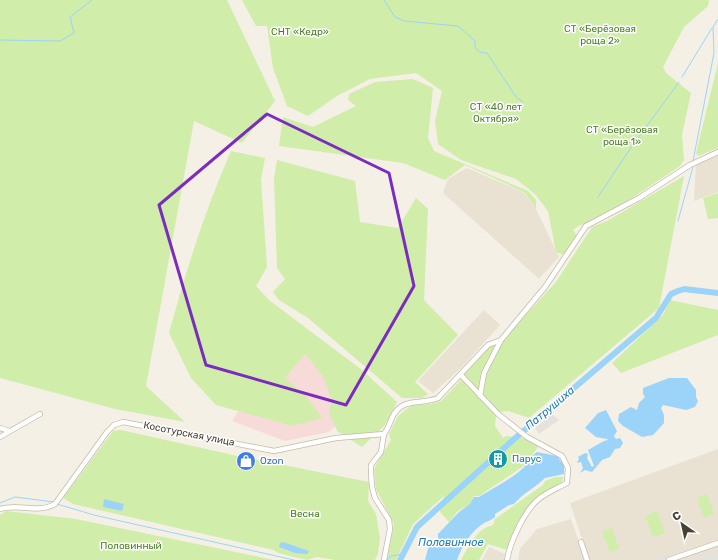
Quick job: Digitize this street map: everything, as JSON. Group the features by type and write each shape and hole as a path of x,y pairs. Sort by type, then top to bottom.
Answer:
{"street":[{"path":"480,396 484,372 501,340 545,287 586,226 638,198 690,165 718,152"},
{"path":"384,560 390,529 389,520 375,498 372,487 371,465 381,452 384,434 389,428 394,414 402,404 410,402 429,402 438,398 488,346 501,340"},
{"path":"461,375 498,414 525,436 562,456 568,468 567,483 539,498 534,503 518,528 508,552 507,560"},
{"path":"0,437 40,414"},
{"name":"Косотурская улица","path":"0,509 10,507 44,508 55,504 114,425 123,422 274,450 336,438 384,434"},
{"path":"0,428 9,431"},
{"path":"581,542 587,560"},
{"path":"669,560 718,543"}],"highlighted area":[{"path":"267,114 389,173 414,286 346,405 206,365 159,205"}],"shaded area":[{"path":"718,148 718,192 694,201 696,160"},
{"path":"467,168 523,192 536,209 559,257 539,279 443,193 448,179"},
{"path":"484,310 500,325 460,369 433,393 418,381"},
{"path":"305,351 333,378 343,419 329,432 285,441 232,421 239,410"},
{"path":"552,414 559,420 539,434 535,428"},
{"path":"718,449 718,560 589,560 570,503"},
{"path":"571,519 585,560 518,560 520,549 537,529"},
{"path":"489,547 505,554 504,560 482,560"},
{"path":"718,551 718,560 686,559"},
{"path":"684,552 686,557 678,560 648,560 666,554"}],"green space":[{"path":"0,0 227,0 275,101 242,143 194,121 146,386 185,422 115,409 0,378"},
{"path":"242,0 709,0 708,6 684,27 663,67 666,73 691,93 682,135 684,160 680,166 635,196 573,230 577,236 564,255 556,252 548,211 535,194 516,179 461,160 438,144 435,121 442,91 416,73 370,79 337,96 308,116 287,106 273,68 267,26 256,26"},
{"path":"718,63 718,148 698,156 696,153"},
{"path":"413,79 433,88 428,138 434,151 528,191 536,200 536,209 524,192 465,165 445,180 403,163 279,146 283,117 313,127 356,106 348,100 349,94 375,82"},
{"path":"231,151 265,158 261,179 267,267 256,286 269,300 362,370 397,402 385,425 362,447 337,431 329,412 332,400 323,376 305,354 285,378 306,396 322,418 293,426 216,405 191,378 169,333 197,241"},
{"path":"277,160 355,181 360,222 398,228 416,198 428,209 424,300 458,335 415,382 428,394 422,398 402,398 308,318 279,300 273,292 285,279 277,268 274,179"},
{"path":"684,176 659,308 529,418 508,411 499,412 483,396 482,387 485,376 500,343 556,282 592,227 607,221"},
{"path":"718,193 718,218 708,219 703,198"},
{"path":"670,300 718,310 718,335 621,373 612,363 663,315"},
{"path":"497,343 483,373 479,392 464,377 465,373 489,345"},
{"path":"462,379 496,415 495,426 503,438 506,436 529,439 539,445 525,465 479,496 474,496 470,504 458,511 449,522 440,512 444,496 413,524 396,560 387,560 394,524 376,489 374,469 391,440 389,434 398,416 410,406 430,404 441,401"},
{"name":"Весна","path":"121,430 242,457 369,482 368,501 376,514 380,538 378,554 375,560 335,560 317,557 307,560 278,553 274,550 73,504 63,498 113,431"},
{"path":"555,477 563,477 562,483 537,496 517,523 507,550 488,544 479,560 461,560 470,544 482,530 493,525 495,519 543,485 545,481"},
{"path":"707,494 714,514 704,518 697,498"},
{"name":"Половинный","path":"6,511 76,519 274,560 0,560 0,515"},
{"path":"657,511 665,533 653,537 645,516"},
{"path":"612,528 619,549 610,552 602,531"}],"water":[{"path":"669,378 687,378 696,390 696,397 698,401 695,407 686,410 663,405 661,408 664,415 664,423 653,435 642,437 623,426 618,421 619,414 631,407 637,410 639,403 645,397 643,394 643,388"},
{"path":"606,410 617,431 614,436 616,439 620,438 623,443 620,448 615,449 610,457 602,460 592,472 585,470 580,473 583,468 581,462 577,463 579,459 578,457 585,453 588,454 587,458 592,467 594,466 588,450 608,440 596,437 585,428 598,413"},
{"name":"Половинное","path":"537,452 557,456 564,465 564,474 545,478 514,504 509,505 495,514 495,517 491,520 479,526 468,539 457,560 425,560 429,545 438,539 438,534 459,512 470,504 474,497 479,497 516,474"},
{"path":"104,499 124,504 122,511 103,507"},
{"path":"283,542 309,551 307,554 295,553 279,547 280,543"}],"waterway":[{"path":"0,40 60,41 74,33 70,17 92,0"},
{"path":"384,0 395,17 404,21 458,26 475,41 475,47 479,52 487,53 516,97 523,102"},
{"path":"693,161 714,53 713,27 718,19"},
{"path":"682,77 712,28"},
{"path":"598,197 630,149 679,82"},
{"path":"678,221 693,167"},
{"name":"Патрушиха","path":"400,560 417,527 513,440 656,318 671,294 684,289 718,293"},
{"path":"0,503 15,497 54,502"},
{"path":"57,504 94,515 294,560"},
{"path":"387,560 391,556 403,554"}],"place":[{"name":"Парус","path":"498,459"},
{"name":"Ozon","path":"246,461"}],"park label":[{"name":"СНТ «Кедр»","path":"300,32"},
{"name":"СТ «Берёзовая роща 2»","path":"600,34"},
{"name":"СТ «40 лет Октября»","path":"496,112"},
{"name":"СТ «Берёзовая роща 1»","path":"622,136"}]}
